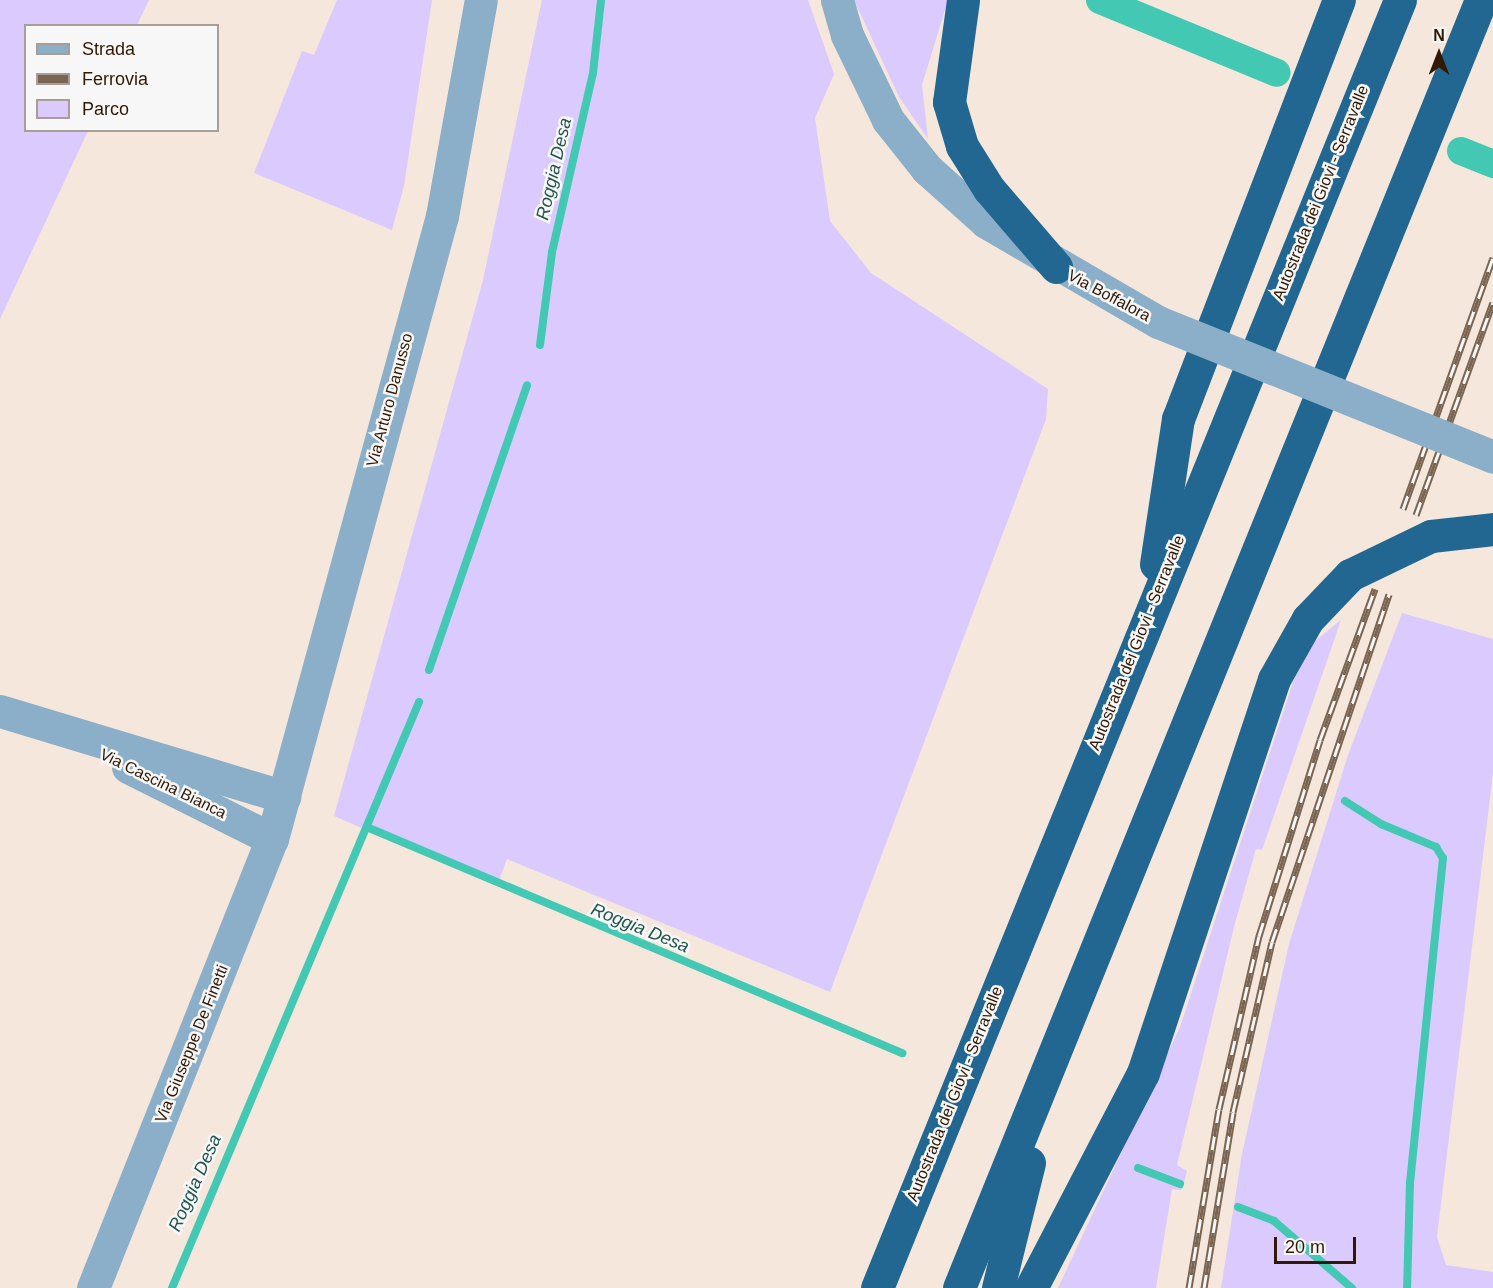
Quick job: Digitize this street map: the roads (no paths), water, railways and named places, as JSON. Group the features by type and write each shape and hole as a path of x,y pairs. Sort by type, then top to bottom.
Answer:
{"highway":[{"path":"963,0 949,102 962,146 989,189 1056,267"},
{"path":"1149,614 1178,419 1339,0"},
{"name":"Autostrada dei Giovi - Serravalle","path":"877,1288 1400,0"},
{"path":"959,1288 1054,1063 1480,0"},
{"path":"1031,1288 1143,1073 1274,679 1308,620 1350,575 1431,536 1493,529"},
{"path":"998,1288 1054,1063"}],"street":[{"name":"Via Arturo Danusso","path":"284,797 441,216 482,0"},
{"name":"Via Boffalora","path":"837,0 847,35 888,120 927,169 986,222 1056,267 1158,322 1493,457"},
{"name":"Via Cascina Bianca","path":"0,711 284,797"},
{"name":"Via Cascina Bianca","path":"54,729 272,839"},
{"name":"Via Giuseppe De Finetti","path":"93,1288 272,839 284,797"}],"waterway":[{"name":"Roggia Desa","path":"540,345 552,252 593,73 601,0"},
{"path":"1100,0 1277,73"},
{"path":"1461,151 1493,164"},
{"name":"Roggia Desa","path":"429,670 527,385"},
{"name":"Roggia Desa","path":"172,1288 419,702"},
{"path":"1345,801 1381,824 1436,847 1443,858 1410,1183 1407,1288"},
{"name":"Roggia Desa","path":"369,828 902,1053"},
{"name":"Roggia Desa","path":"1138,1168 1180,1184"},
{"name":"Roggia Desa","path":"1238,1207 1274,1221 1352,1288"}],"railway":[{"path":"1403,509 1493,258"},
{"path":"1416,515 1493,302"},
{"path":"1189,1288 1219,1109 1259,936 1320,740 1375,589"},
{"path":"1204,1288 1233,1112 1272,942 1389,594"}]}
